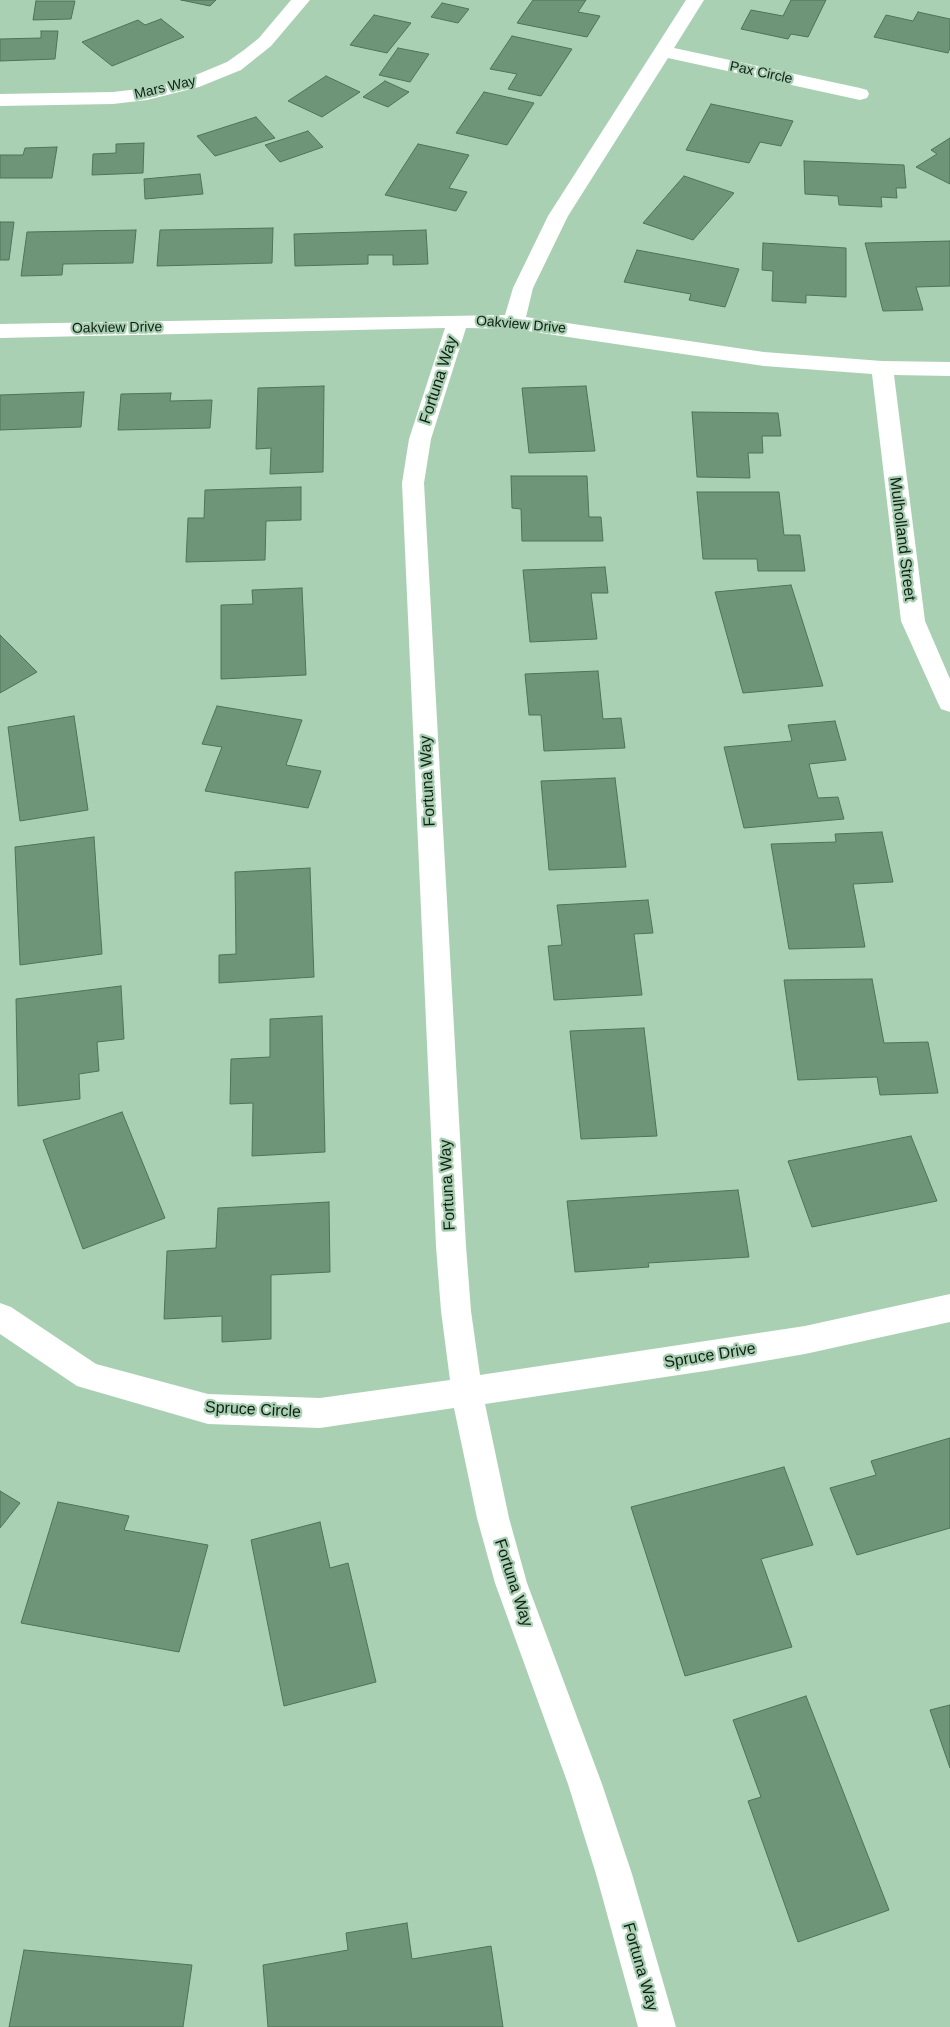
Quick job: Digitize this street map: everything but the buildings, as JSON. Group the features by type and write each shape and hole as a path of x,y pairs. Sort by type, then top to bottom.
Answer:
{"street":[{"name":"Mars Way","path":"0,100 113,98 147,94 192,83 234,66 251,54 265,42 300,0"},
{"path":"514,322 523,288 558,216 695,0"},
{"name":"Pax Circle","path":"662,51 860,94"},
{"name":"Oakview Drive","path":"0,331 458,321 514,322 569,328 716,354 809,364 950,369"},
{"name":"Fortuna Way","path":"458,321 420,439 413,484 451,1246 456,1311 467,1394 490,1509 511,1583 597,1820 657,2027"},
{"name":"Mulholland Street","path":"882,368 913,621 931,665 950,702"},
{"name":"Spruce Drive","path":"467,1394 796,1342 950,1308"},
{"name":"Spruce Circle","path":"0,1317 88,1376 208,1410 320,1413 467,1394"}]}
